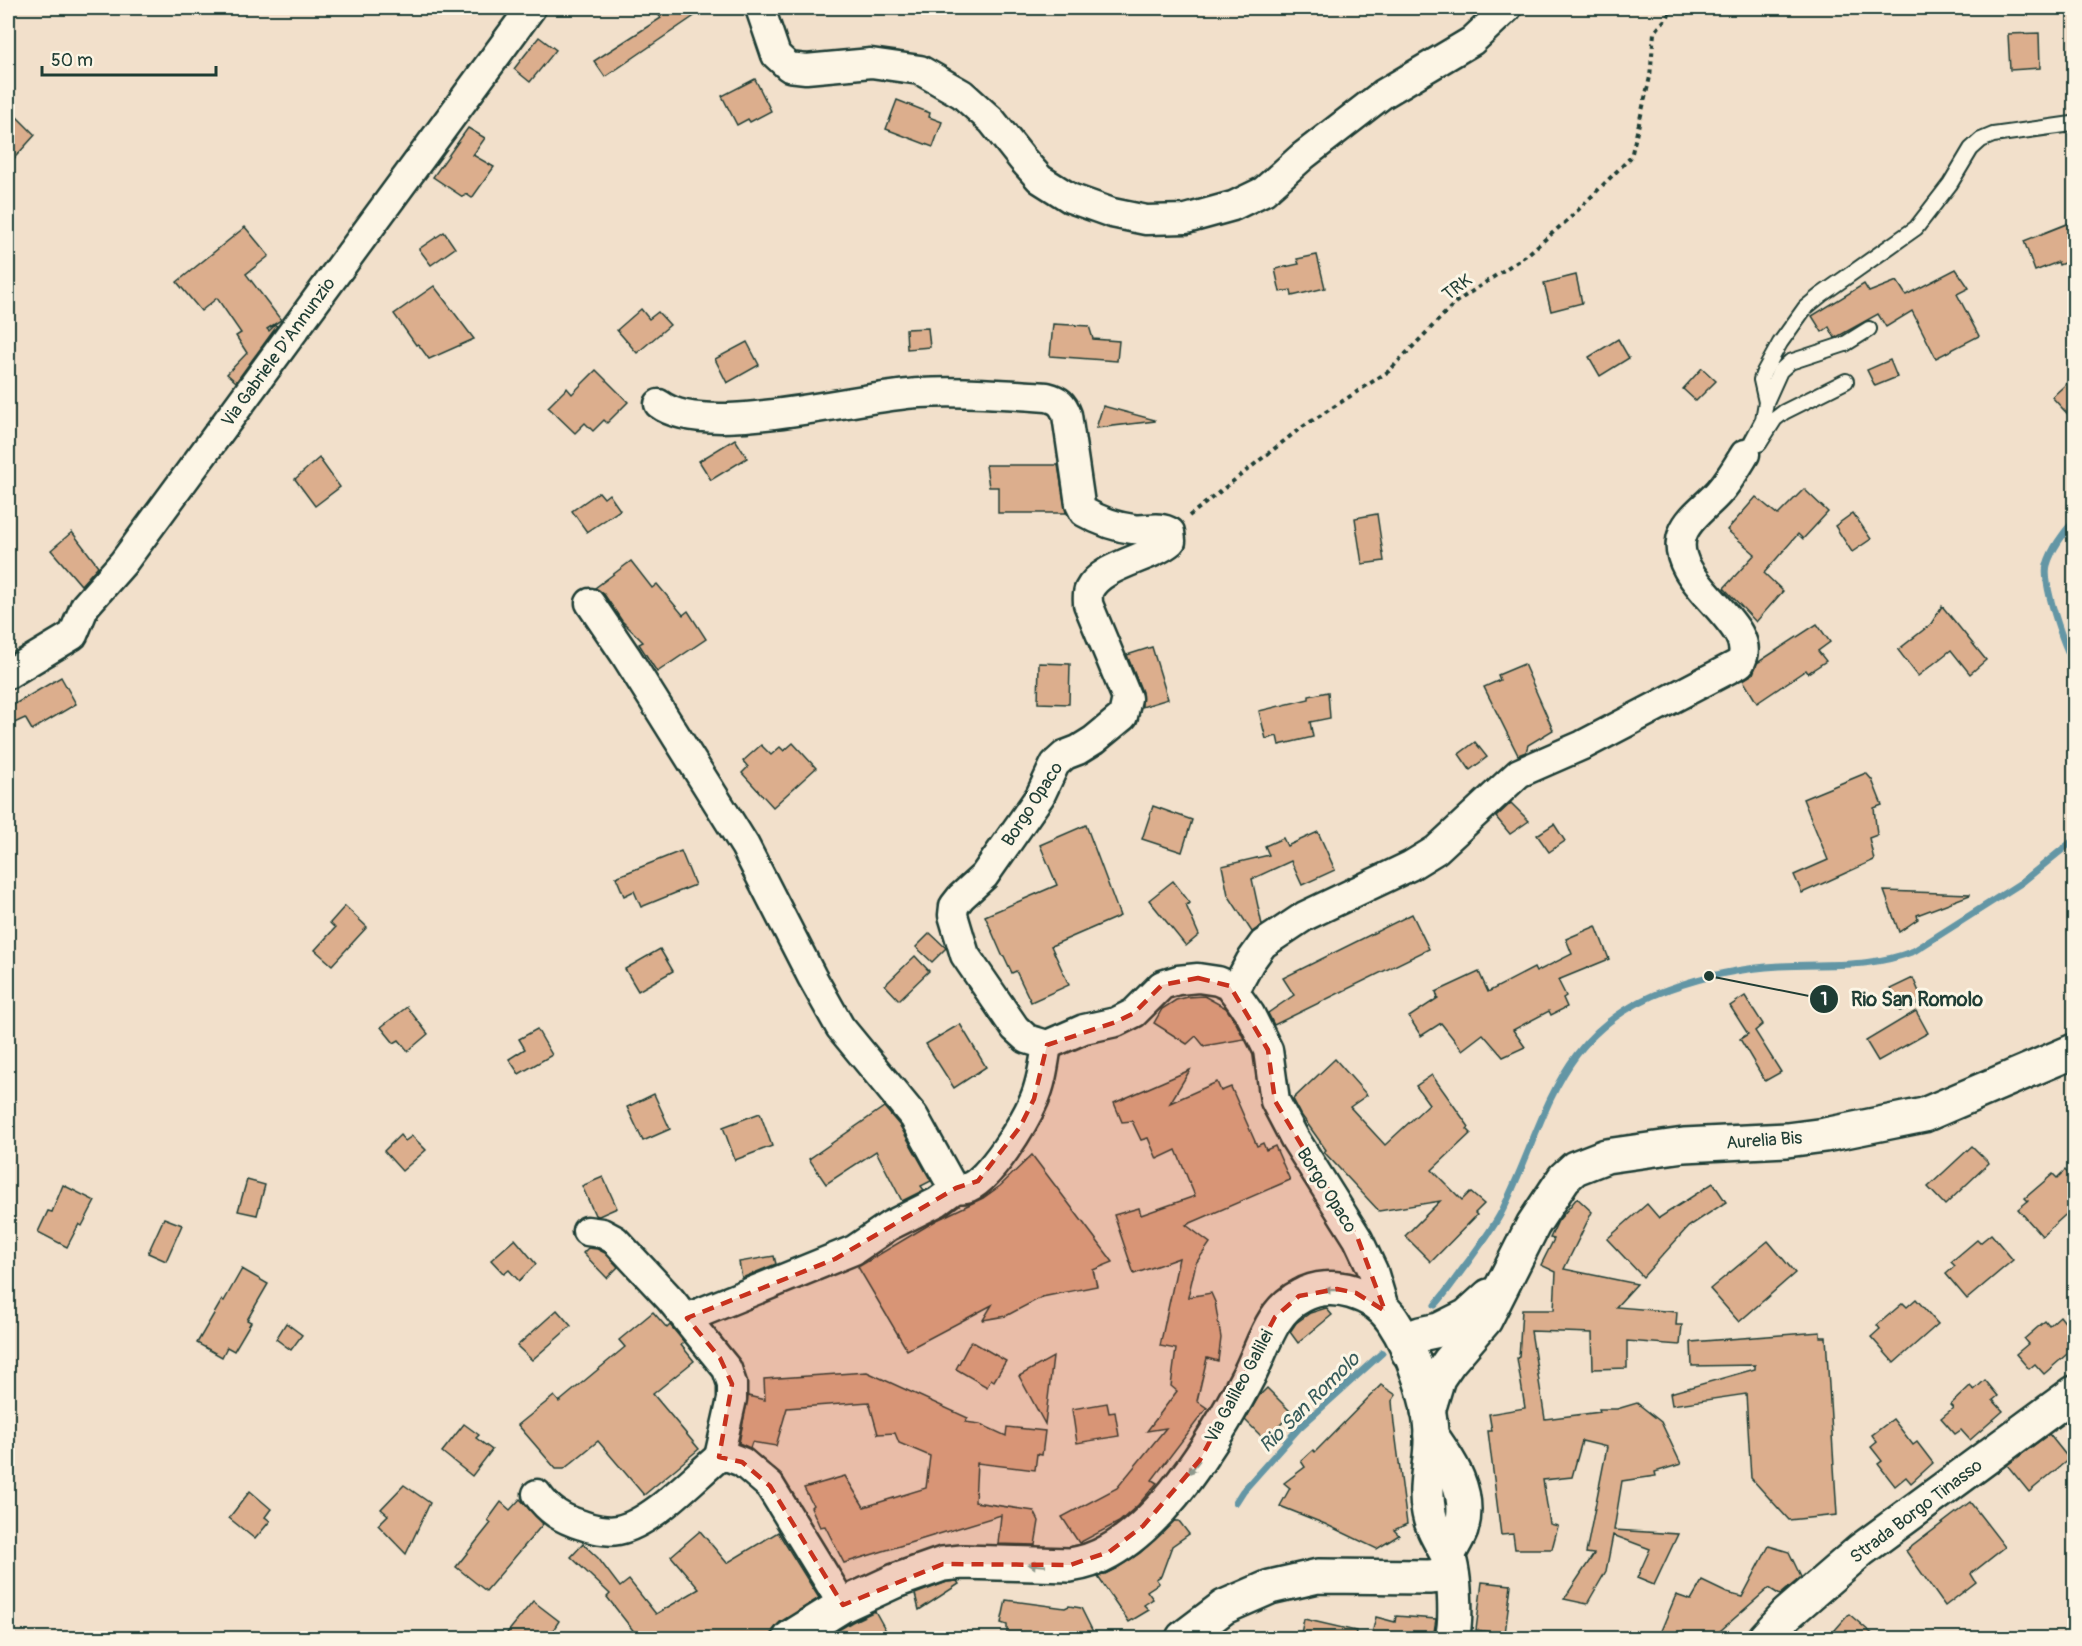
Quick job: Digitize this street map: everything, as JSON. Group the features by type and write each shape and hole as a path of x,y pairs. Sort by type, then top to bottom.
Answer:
{"main road":[{"name":"Aurelia Bis","path":"1429,1423 1438,1378 1485,1320 1533,1225 1564,1178 1575,1168 1606,1156 1684,1145 1787,1140 1825,1135 1924,1115 2074,1051"},
{"path":"1452,1638 1455,1629 1455,1602 1449,1548 1429,1514 1425,1490 1441,1469 1429,1423 1416,1350 1438,1330 1467,1316 1506,1281"},
{"name":"Via Galileo Galilei","path":"790,1638 843,1605 895,1581 943,1564 962,1562 1070,1565 1087,1562 1109,1552 1143,1526 1200,1460 1227,1417 1275,1317 1299,1296 1315,1290 1337,1288 1356,1293 1402,1326 1416,1350 1431,1366 1449,1362"},
{"name":"Strada Borgo Tinasso","path":"1765,1638 1787,1614 1861,1550 2074,1393"},
{"path":"1183,1638 1224,1607 1270,1587 1318,1576 1429,1577 1449,1548"}],"street":[{"name":"Via Gabriele D'Annunzio","path":"8,674 73,635 86,606 123,563 531,8"},
{"path":"760,8 776,55 789,67 806,69 871,63 920,70 963,94 992,121 1040,178 1070,198 1112,213 1146,220 1186,219 1233,206 1264,191 1303,156 1383,94 1472,41 1507,8"},
{"path":"659,404 667,410 683,415 728,418 770,415 823,405 918,393 976,393 1057,399 1064,405 1067,415 1080,504 1084,512 1118,526 1133,529 1164,528 1170,532"},
{"path":"1234,992 1250,962 1263,944 1305,916 1410,866 1436,850 1519,773 1583,745 1740,663 1744,653 1743,642 1686,569 1681,558 1680,545 1689,523 1720,490 1745,454"},
{"name":"Borgo Opaco","path":"1170,532 1171,541 1162,548 1123,564 1094,583 1088,591 1088,604 1127,698 1123,716 1094,740 1065,755 1055,764 1040,796 984,876 954,906 953,915 965,955 1015,1028 1028,1039 1047,1045 1084,1029 1116,1022 1134,1013 1162,985 1178,980 1198,978 1218,981 1230,986 1250,1014 1268,1050 1275,1101 1294,1139 1358,1239 1373,1271 1389,1316"},
{"path":"590,603 626,656 745,846 840,1027 914,1117 950,1182 956,1188"},
{"path":"687,1318 854,1250 889,1226 937,1202 956,1188 966,1188 978,1181 994,1165 1020,1127 1034,1099 1044,1070 1047,1045"},
{"path":"537,1494 547,1507 565,1520 592,1528 617,1530 641,1522 719,1457 732,1399 732,1383 727,1369 687,1318 615,1240 602,1233 588,1231"},
{"path":"719,1457 729,1457 742,1462 770,1485 843,1605"}],"lane":[{"path":"1766,402 1761,380 1764,372 1780,343 1805,308 1916,228 1950,184 1971,149 1981,140 1993,135 2072,124"},
{"path":"1745,454 1763,420 1766,402 1779,371 1790,362 1845,344 1869,328"},
{"path":"1745,454 1759,444 1775,419 1784,412 1846,381"}],"path":[{"name":"TRK","path":"1170,532 1298,430 1389,371 1456,302 1528,254 1570,218 1631,157 1650,77 1654,33 1673,8"}],"highlighted area":[{"path":"1198,978 1230,986 1268,1050 1275,1101 1358,1239 1385,1311 1356,1293 1337,1289 1299,1296 1275,1317 1200,1460 1143,1526 1109,1552 1070,1565 943,1564 843,1605 770,1486 742,1462 719,1457 732,1384 720,1358 687,1318 835,1259 956,1188 978,1181 1020,1127 1034,1099 1047,1045 1116,1022 1134,1013 1162,985"}],"building":[{"path":"653,8 706,8 605,77 594,61 661,18"},
{"path":"2039,33 2040,68 2010,70 2008,34"},
{"path":"539,37 556,50 530,82 514,69"},
{"path":"755,79 771,111 750,122 748,119 737,125 722,96"},
{"path":"897,100 930,113 929,117 942,122 933,147 886,129"},
{"path":"8,108 35,135 8,165"},
{"path":"468,128 485,138 473,155 494,167 472,198 466,194 463,197 433,177"},
{"path":"2074,221 2074,259 2059,265 2058,262 2035,271 2024,241"},
{"path":"245,227 269,256 246,274 281,320 267,329 269,331 275,325 277,326 236,382 227,374 247,353 236,336 241,333 217,298 201,311 177,282"},
{"path":"444,232 455,248 431,265 419,249"},
{"path":"1317,255 1325,288 1292,296 1291,290 1280,292 1275,269 1299,264 1297,259"},
{"path":"1956,269 1969,288 1957,294 1979,336 1936,358 1912,311 1886,327 1878,314 1835,338 1829,327 1822,332 1812,316 1864,284 1869,292 1897,281 1906,295"},
{"path":"1576,275 1582,303 1551,311 1544,283"},
{"path":"434,286 474,339 429,359 394,314"},
{"path":"641,309 649,319 658,312 670,325 637,353 617,330"},
{"path":"1053,324 1089,326 1093,339 1119,341 1117,361 1050,356"},
{"path":"928,328 930,347 907,349 906,329"},
{"path":"1618,339 1629,358 1600,376 1589,357"},
{"path":"747,342 759,365 727,383 715,359"},
{"path":"1890,360 1897,377 1875,386 1867,370"},
{"path":"1702,368 1716,381 1696,401 1683,389"},
{"path":"596,370 628,402 607,423 604,420 593,431 585,423 575,433 548,407 567,388 572,394"},
{"path":"2074,377 2074,421 2052,397"},
{"path":"1103,406 1155,420 1155,421 1096,428"},
{"path":"735,439 747,458 711,480 699,461"},
{"path":"319,458 340,487 315,506 295,479"},
{"path":"986,465 1058,465 1066,513 998,513 998,487 989,487"},
{"path":"1804,489 1828,512 1803,539 1798,534 1764,573 1783,591 1756,622 1724,588 1755,554 1727,530 1756,497 1778,515"},
{"path":"599,492 604,498 609,494 620,510 587,532 572,511"},
{"path":"1853,513 1871,539 1852,552 1835,526"},
{"path":"1377,514 1384,561 1362,564 1355,518"},
{"path":"72,532 98,566 81,585 51,550"},
{"path":"631,561 652,588 657,584 683,615 688,611 706,639 657,672 639,644 643,642 622,621 604,594 595,588"},
{"path":"1942,606 1986,660 1970,674 1951,650 1918,676 1898,650 1931,624"},
{"path":"1817,624 1830,642 1818,651 1826,661 1808,673 1806,670 1757,703 1743,680 1753,674 1757,663"},
{"path":"1152,647 1168,699 1142,707 1142,692 1127,655"},
{"path":"1039,663 1070,664 1069,704 1038,703"},
{"path":"1524,664 1553,730 1528,745 1526,752 1518,755 1484,687 1500,680 1498,675"},
{"path":"61,677 76,704 32,730 25,718 8,726 8,708"},
{"path":"1328,692 1330,718 1310,722 1313,737 1279,745 1277,736 1266,739 1259,711"},
{"path":"1475,742 1487,757 1470,770 1459,754"},
{"path":"793,743 816,768 773,807 742,773 748,767 743,761 761,745 771,755 780,747 784,751"},
{"path":"1866,773 1872,780 1882,805 1874,808 1877,835 1869,838 1874,860 1802,893 1794,875 1828,860 1803,799"},
{"path":"1511,803 1529,821 1510,834 1496,817"},
{"path":"1153,806 1192,820 1182,852 1142,839"},
{"path":"1554,824 1565,841 1549,852 1537,835"},
{"path":"1086,825 1120,916 1051,946 1069,985 1031,1002 1016,971 1012,973 1002,955 985,916 1057,885 1040,845"},
{"path":"1318,832 1335,870 1302,885 1291,861 1252,879 1262,925 1252,932 1228,895 1222,866 1269,855 1265,846 1283,838 1287,846"},
{"path":"681,851 695,885 641,907 634,891 624,896 616,877"},
{"path":"1173,881 1190,903 1186,905 1199,935 1186,946 1149,900"},
{"path":"1884,891 1970,895 1917,915 1918,919 1899,932"},
{"path":"345,906 367,927 332,965 315,950 335,928 330,923"},
{"path":"1412,914 1429,949 1274,1025 1268,1013 1294,995 1283,978"},
{"path":"1596,926 1609,959 1558,980 1566,996 1563,998 1567,1007 1551,1015 1549,1011 1513,1030 1525,1047 1503,1057 1483,1034 1462,1050 1441,1023 1421,1036 1409,1017 1438,998 1436,992 1479,972 1488,992 1534,968 1536,972 1572,954 1566,939"},
{"path":"930,933 946,948 932,962 916,947"},
{"path":"660,949 673,971 638,991 625,969"},
{"path":"915,956 929,971 899,1000 885,985"},
{"path":"1913,978 1923,1001 1900,1011 1890,989"},
{"path":"1204,996 1226,1008 1244,1039 1204,1046 1196,1036 1187,1044 1154,1023 1162,1009 1176,1000"},
{"path":"1745,996 1763,1024 1755,1031 1781,1072 1765,1081 1740,1039 1748,1034 1730,1006"},
{"path":"407,1007 428,1034 408,1051 399,1040 394,1043 381,1027"},
{"path":"1916,1011 1928,1033 1878,1061 1866,1041"},
{"path":"960,1024 986,1067 954,1088 926,1044"},
{"path":"537,1029 552,1055 519,1074 509,1059 525,1049 519,1039"},
{"path":"1335,1059 1367,1095 1350,1107 1385,1145 1429,1104 1416,1086 1432,1075 1469,1127 1467,1129 1471,1133 1432,1170 1462,1200 1470,1192 1484,1204 1475,1213 1477,1215 1431,1262 1405,1236 1440,1201 1379,1211 1324,1152 1326,1150 1293,1099"},
{"path":"1190,1070 1170,1103 1217,1082 1221,1091 1231,1087 1257,1146 1263,1143 1266,1150 1275,1146 1290,1180 1186,1225 1210,1243 1196,1263 1188,1297 1211,1293 1215,1302 1221,1338 1218,1361 1207,1358 1197,1401 1207,1408 1152,1480 1157,1483 1138,1505 1119,1522 1079,1543 1062,1517 1117,1488 1166,1428 1147,1431 1177,1391 1171,1386 1176,1349 1160,1346 1179,1258 1134,1274 1114,1215 1139,1208 1141,1215 1195,1196 1176,1150 1157,1159 1148,1138 1141,1140 1132,1121 1122,1122 1114,1103"},
{"path":"654,1094 670,1129 643,1141 627,1107"},
{"path":"884,1107 900,1126 931,1181 921,1186 924,1190 902,1201 876,1151 826,1184 809,1159"},
{"path":"760,1113 772,1146 735,1160 723,1127"},
{"path":"400,1135 405,1141 412,1136 426,1150 402,1171 384,1151"},
{"path":"1972,1146 1989,1163 1945,1205 1928,1187"},
{"path":"1032,1155 1113,1262 1093,1270 1097,1286 1042,1297 1006,1316 983,1320 992,1305 907,1350 858,1267 937,1220 983,1198 1000,1186"},
{"path":"2065,1170 2074,1181 2074,1207 2042,1236 2018,1209 2028,1201 2025,1198 2053,1174 2057,1178"},
{"path":"603,1177 617,1208 599,1216 595,1215 582,1186"},
{"path":"247,1180 265,1185 257,1215 238,1211"},
{"path":"1713,1183 1726,1202 1688,1227 1643,1277 1607,1239 1647,1204 1659,1218"},
{"path":"63,1185 95,1201 82,1226 79,1224 67,1247 38,1232 48,1211 52,1212"},
{"path":"1577,1198 1592,1212 1564,1269 1637,1284 1616,1307 1677,1312 1676,1325 1682,1325 1680,1345 1627,1341 1627,1368 1593,1369 1592,1333 1531,1331 1545,1419 1600,1412 1599,1409 1617,1409 1637,1403 1661,1422 1681,1464 1655,1472 1656,1476 1622,1481 1614,1530 1678,1534 1654,1585 1637,1578 1650,1549 1613,1535 1606,1571 1587,1604 1564,1599 1594,1554 1586,1553 1607,1447 1582,1441 1572,1477 1543,1480 1550,1524 1558,1526 1552,1549 1515,1549 1513,1534 1501,1535 1488,1431 1492,1431 1489,1414 1525,1408 1517,1358 1519,1357 1522,1310 1554,1310 1556,1272 1541,1265 1554,1239 1550,1238 1558,1221"},
{"path":"164,1218 182,1225 166,1261 148,1253"},
{"path":"1991,1234 2013,1260 1967,1299 1946,1274 1955,1266 1951,1262 1977,1240 1980,1243"},
{"path":"515,1239 536,1264 519,1281 509,1270 504,1274 491,1260"},
{"path":"1768,1241 1795,1273 1739,1322 1710,1289"},
{"path":"588,1248 605,1253 618,1267 607,1278 583,1253"},
{"path":"774,1256 776,1264 742,1278 739,1262"},
{"path":"242,1269 268,1284 247,1320 251,1322 234,1351 227,1347 222,1357 197,1343"},
{"path":"1916,1299 1938,1324 1894,1363 1871,1337 1880,1329 1877,1325 1903,1303 1907,1307"},
{"path":"1326,1308 1332,1315 1298,1343 1290,1332 1296,1323 1310,1313"},
{"path":"557,1310 571,1326 532,1360 517,1346"},
{"path":"653,1312 667,1328 670,1325 684,1342 681,1345 694,1361 653,1394 699,1449 644,1495 598,1441 564,1469 556,1469 518,1425 554,1396 559,1402 625,1347 619,1340"},
{"path":"2060,1316 2074,1334 2074,1348 2044,1374 2035,1364 2029,1369 2016,1354 2028,1344 2024,1339 2045,1321 2049,1326"},
{"path":"286,1323 302,1335 291,1350 276,1339"},
{"path":"1820,1332 1820,1337 1826,1337 1837,1515 1789,1520 1751,1478 1746,1394 1672,1405 1670,1393 1755,1369 1755,1365 1692,1366 1691,1342"},
{"path":"971,1341 1006,1361 994,1381 991,1379 987,1387 956,1369"},
{"path":"1053,1357 1045,1424 1019,1376"},
{"path":"867,1372 968,1418 965,1422 980,1424 1006,1436 1007,1427 1045,1431 1042,1455 1037,1454 1035,1470 977,1463 975,1502 1034,1511 1039,1521 1035,1545 998,1544 1001,1515 844,1563 825,1526 820,1527 811,1507 813,1505 804,1488 845,1476 864,1507 926,1488 930,1456 899,1443 895,1433 878,1434 869,1402 787,1408 776,1446 752,1442 750,1448 739,1443 748,1396 765,1400 764,1379"},
{"path":"1985,1380 1998,1396 1993,1400 2003,1411 1970,1440 1961,1430 1955,1434 1941,1418 1953,1408 1950,1405 1970,1386 1974,1390"},
{"path":"1381,1385 1396,1395 1392,1401 1407,1524 1394,1530 1399,1535 1377,1549 1280,1506 1290,1488 1284,1483 1305,1467 1301,1461 1313,1450 1315,1452"},
{"path":"1267,1388 1292,1413 1265,1440 1245,1420 1259,1396"},
{"path":"1107,1403 1109,1413 1115,1412 1119,1436 1077,1443 1072,1409"},
{"path":"1893,1419 1913,1445 1917,1442 1933,1463 1911,1483 1906,1477 1895,1486 1878,1464 1882,1461 1871,1447 1877,1442 1872,1435"},
{"path":"464,1424 479,1435 476,1438 492,1450 472,1476 442,1452"},
{"path":"2049,1434 2069,1459 2029,1492 2007,1465"},
{"path":"404,1485 430,1503 406,1554 378,1525 388,1515 381,1509"},
{"path":"250,1491 271,1509 265,1517 270,1521 255,1539 229,1518"},
{"path":"520,1499 543,1524 486,1591 456,1567 491,1523 488,1520 501,1502 510,1510"},
{"path":"1970,1502 2005,1547 1971,1574 1976,1582 1945,1606 1906,1551"},
{"path":"1174,1521 1179,1521 1189,1534 1172,1546 1161,1576 1156,1579 1159,1583 1147,1591 1153,1599 1144,1605 1149,1610 1129,1622 1098,1577 1140,1553"},
{"path":"700,1531 727,1563 778,1532 819,1598 780,1622 773,1630 771,1638 639,1638 607,1597 610,1594 571,1557 583,1544 598,1558 620,1587 629,1580 656,1614 699,1589 671,1556"},
{"path":"1769,1546 1789,1552 1801,1577 1780,1595 1769,1588 1712,1638 1658,1638 1676,1595 1691,1600 1702,1581 1727,1593 1742,1597"},
{"path":"957,1581 959,1584 919,1610 915,1594 947,1582"},
{"path":"1482,1582 1511,1585 1505,1634 1476,1630"},
{"path":"1006,1600 1081,1608 1096,1638 1007,1638 1007,1625 1001,1623"},
{"path":"533,1601 559,1621 548,1638 503,1638"},
{"path":"875,1611 890,1638 825,1638 852,1622"},
{"path":"1849,1614 1877,1638 1828,1638"},
{"path":"1396,1616 1436,1619 1433,1638 1371,1638 1376,1617 1395,1622"},
{"path":"1304,1619 1356,1631 1355,1638 1300,1638"}],"waterway":[{"name":"Rio San Romolo","path":"2074,521 2052,553 2046,574 2055,615 2074,663"},
{"name":"Rio San Romolo","path":"1435,1305 1490,1232 1501,1213 1560,1081 1578,1053 1601,1028 1631,1007 1669,989 1696,980 1766,967 1881,961 1914,951 2021,883 2074,840"},
{"name":"Rio San Romolo","path":"1236,1502 1243,1491 1299,1428 1382,1353"}],"place":[{"name":"Rio San Romolo","path":"1709,976"}]}
